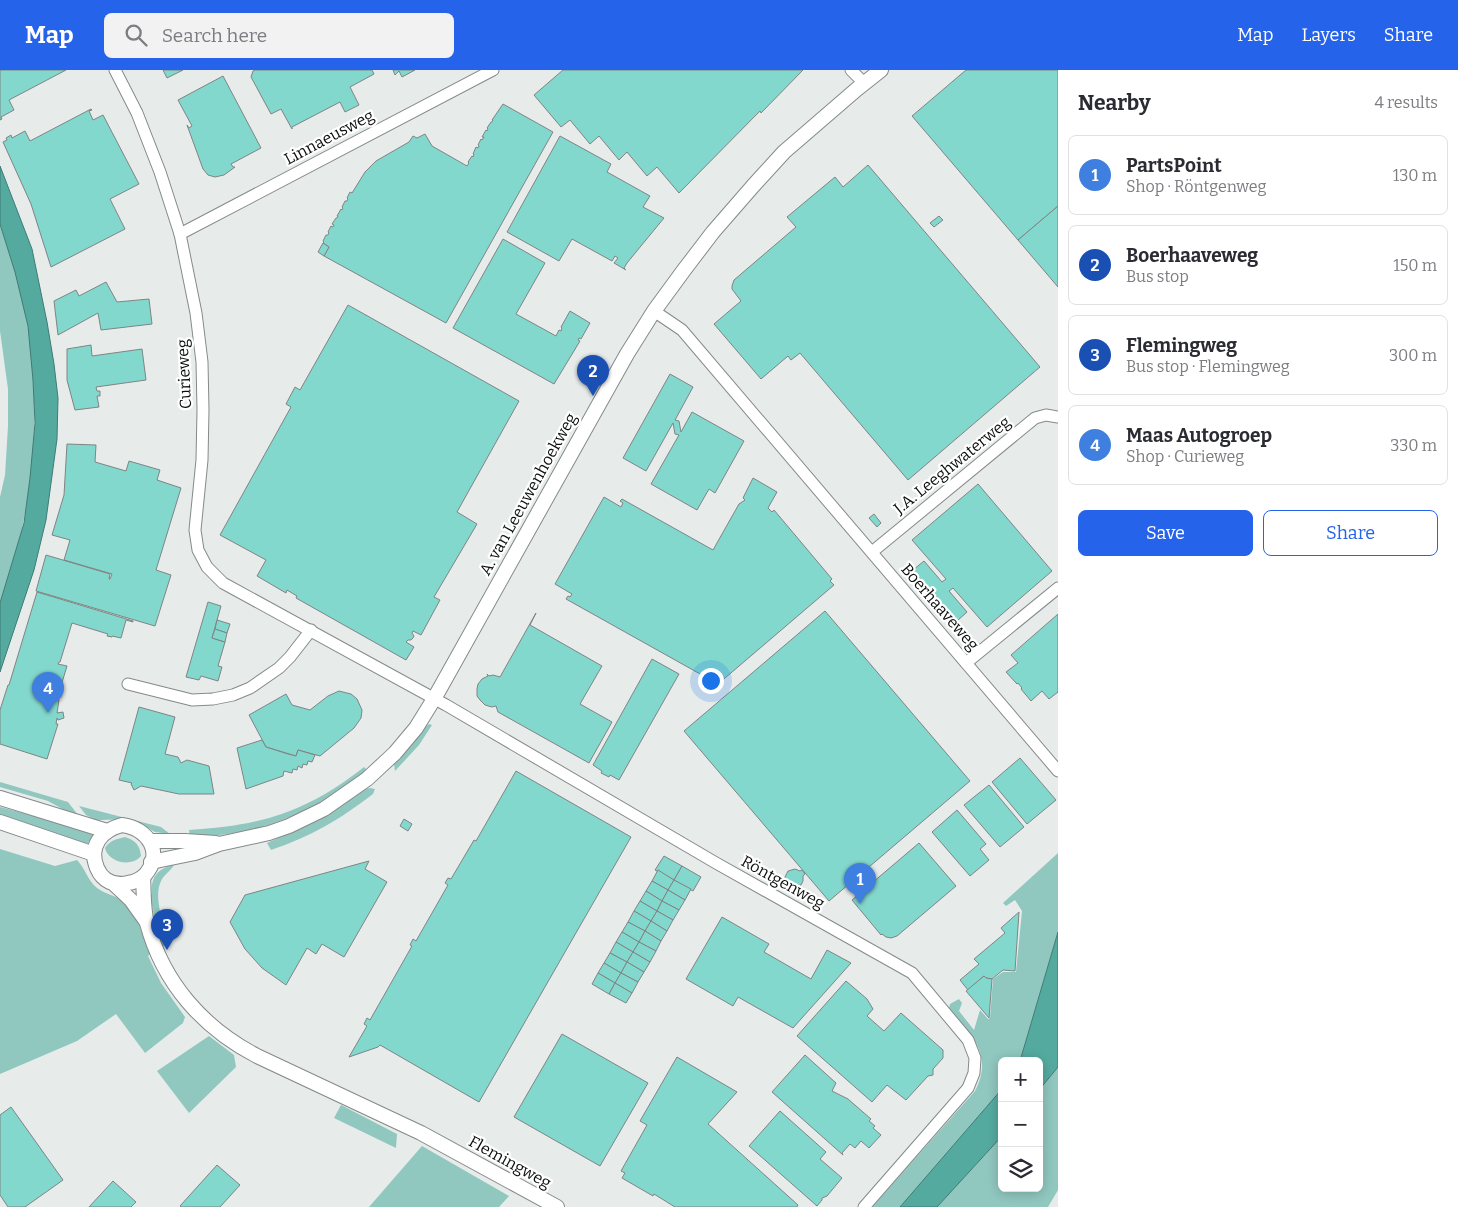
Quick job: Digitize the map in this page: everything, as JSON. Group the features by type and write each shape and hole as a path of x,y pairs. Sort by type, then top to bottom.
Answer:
{"street":[{"name":"Curieweg","path":"114,70 137,113 160,172 180,234 196,313 202,362 203,410 202,460 195,530 198,550 207,568 223,582 434,699"},
{"name":"Linnaeusweg","path":"180,234 493,70"},
{"path":"851,70 864,83"},
{"name":"A. van Leeuwenhoekweg","path":"152,862 195,853 219,844 269,833 289,826 324,809 344,796 367,779 395,753 416,728 434,699 627,354 654,311 714,232 784,152 881,70"},
{"name":"Boerhaaveweg","path":"654,311 682,330 1058,771"},
{"name":"J.A. Leeghwaterweg","path":"872,552 1035,418 1046,415 1058,417"},
{"path":"966,663 1058,588"},
{"path":"128,684 192,700 213,700 233,695 250,688 278,668 290,657 311,630"},
{"name":"Röntgenweg","path":"434,699 716,863 912,973 968,1040 975,1058 974,1073 968,1088 864,1207"},
{"path":"0,798 107,831"},
{"path":"0,822 94,854"},
{"path":"122,825 130,826 145,834 150,841 152,862 143,877 136,881 115,885 99,873 95,864 94,854 98,841 107,831 122,825"},
{"name":"A. van Leeuwenhoekweg","path":"150,841 185,841 219,844"},
{"name":"Flemingweg","path":"143,877 146,922"},
{"name":"Flemingweg","path":"115,885 132,900 146,922 154,944 176,987 205,1021 232,1042 257,1056 421,1133 557,1207"}],"shaded area":[{"path":"0,166 32,249 47,322 58,398 57,439 46,520 34,570 0,672 0,603 24,523 35,423 28,326 15,272 0,224"},
{"path":"0,224 26,314 33,375 34,425 28,500 16,553 0,603 0,497 5,475 8,389 0,331"},
{"path":"429,724 432,725 419,745 395,771 394,764 397,759"},
{"path":"364,767 367,770 327,798 306,810 284,819 262,827 239,832 215,836 190,837 189,830 239,825 282,814 303,806 323,795"},
{"path":"0,782 68,802 78,815 77,817 48,801 0,787"},
{"path":"370,788 375,789 373,794 337,819 312,833 271,850 267,843 319,820"},
{"path":"79,806 130,819 100,820 99,822 86,815"},
{"path":"0,807 95,833 87,844 0,814"},
{"path":"130,819 161,827 170,834 155,832"},
{"path":"125,837 136,844 140,852 141,856 132,862 115,860 110,857 105,848 116,839"},
{"path":"0,849 55,866 77,860 97,888 125,902 136,918 150,954 148,956 161,983 185,1017 183,1023 145,1053 116,1014 77,1041 0,1074"},
{"path":"1058,853 1058,932 1021,1057 998,1057 998,1094 900,1207 872,1207 975,1091 980,1078 981,1056 972,1036 949,1008 950,1004 959,999 962,1003 959,1011 974,1030 980,1010 988,1019 990,1018 993,979 1003,972 1016,972 1022,911 1015,900 1006,906 1003,903"},
{"path":"174,865 162,879 158,895 160,912 170,943 163,946 156,926 150,894 152,894 152,883 159,871"},
{"path":"1058,932 1058,1067 1043,1085 1043,1057 1021,1057"},
{"path":"209,1036 234,1055 236,1067 189,1113 157,1071"},
{"path":"1058,1067 1058,1190 1048,1207 937,1207 998,1140 998,1192 1043,1192 1043,1085"},
{"path":"998,1094 998,1140 937,1207 900,1207"},
{"path":"341,1105 397,1134 396,1148 334,1118"},
{"path":"422,1146 509,1196 499,1207 369,1207"}],"building":[{"path":"0,70 66,70 9,100 14,110 1,117 2,119 0,120"},
{"path":"163,70 183,70 167,78"},
{"path":"255,70 372,70 374,74 350,87 359,105 345,112 340,102 292,127 292,129 281,109 271,114 251,77"},
{"path":"393,70 415,70 402,77 399,71 395,75"},
{"path":"563,70 803,70 679,193 657,167 647,176 627,152 619,160 599,136 590,144 570,120 561,127 534,95"},
{"path":"966,70 1058,70 1058,206 1018,240 912,116"},
{"path":"223,76 261,148 231,164 235,167 224,175 215,177 208,175 203,169 187,125 189,128 192,126 178,100"},
{"path":"503,104 553,132 446,323 324,256 329,247 323,241 326,235 328,235 331,226 333,227 334,225 332,224 342,210 350,192 352,193 365,172 376,161 409,142 413,136 417,138 425,134 432,146 467,166 473,157 476,147 478,148 481,139 484,137 482,137 487,128"},
{"path":"91,109 89,111 93,120 103,115 139,184 110,199 125,229 51,267 31,204 3,142 11,135 12,138 25,131 30,141"},
{"path":"560,136 611,164 607,172 650,196 643,207 664,218 627,263 624,268 626,270 614,263 618,258 615,256 612,261 572,239 559,261 507,232"},
{"path":"868,165 1040,367 908,480 800,353 791,360 788,356 761,379 714,324 741,301 732,289 734,280 796,227 787,217 835,177 843,187"},
{"path":"1058,206 1058,287 1018,240"},
{"path":"939,216 943,220 934,227 930,223"},
{"path":"503,239 545,263 516,314 556,336 559,330 561,331 561,327 570,311 590,323 581,339 579,338 578,340 580,341 554,384 453,328"},
{"path":"323,243 329,247 324,256 318,252"},
{"path":"106,282 117,302 149,299 152,324 101,330 98,313 58,335 54,301 76,290 79,296"},
{"path":"348,305 519,401 457,512 477,524 434,597 440,600 421,635 413,631 413,638 406,642 414,647 406,660 296,598 297,596 287,590 286,593 257,576 266,560 220,535 291,407 286,404 295,387 300,390"},
{"path":"91,345 92,356 142,349 146,380 96,387 97,391 100,391 100,396 97,396 99,407 75,410 67,380 67,349"},
{"path":"670,374 693,387 675,420 679,421 681,432 692,412 744,441 715,493 709,489 697,510 651,484 679,435 675,434 673,423 646,471 623,458"},
{"path":"67,444 96,445 95,462 126,471 129,461 160,470 157,480 181,488 156,570 171,575 155,626 36,591 46,555 110,574 109,579 112,574 64,560 70,540 52,535 64,495"},
{"path":"753,478 777,492 768,508 772,512 774,510 832,579 830,581 834,585 718,684 566,599 572,594 555,584 604,497 621,507 623,503 620,501 622,499 713,550 739,504 745,500 743,498"},
{"path":"978,484 1052,571 987,627 953,588 949,591 967,612 957,621 913,570 924,561 942,582 946,579 912,540"},
{"path":"874,514 881,523 877,527 869,518"},
{"path":"37,592 133,621 126,620 121,638 107,636 108,634 72,623 58,664 67,666 57,699 59,700 57,713 63,712 64,718 58,720 57,718 56,724 58,724 47,759 0,744 0,710"},
{"path":"208,602 221,606 212,638 225,642 218,666 222,667 218,681 201,676 199,680 186,677"},
{"path":"825,611 970,781 829,901 684,731"},
{"path":"536,613 530,625 602,666 580,704 612,722 589,763 498,712 496,706 485,705 477,696 478,684 488,676 487,674 500,677"},
{"path":"1058,614 1058,692 1049,699 1042,691 1031,701 1018,683 1006,672 1018,663 1011,655"},
{"path":"217,620 230,624 227,633 215,629"},
{"path":"215,629 227,633 225,642 212,638"},
{"path":"652,659 679,674 619,780 610,775 609,777 601,773 602,771 593,765"},
{"path":"339,691 351,694 357,699 362,710 361,718 354,728 320,756 298,750 296,756 266,747 249,715 286,694 292,705 310,710 328,696"},
{"path":"139,707 175,717 165,754 178,757 181,763 187,760 209,766 214,794 179,794 141,786 134,790 132,783 119,780"},
{"path":"262,740 266,747 288,754 296,756 298,750 315,755 312,762 308,761 307,765 303,764 302,768 298,766 297,770 293,769 292,773 284,771 283,776 246,789 237,748"},
{"path":"1020,758 1056,800 1027,824 992,782"},
{"path":"516,771 631,837 479,1102 380,1045 349,1057 367,1026 364,1024 367,1018 370,1020 412,946 410,945 413,939 416,941 448,885 445,883 448,878 451,879 474,840 476,841"},
{"path":"989,785 1024,827 1000,847 964,805"},
{"path":"957,810 986,844 980,849 989,860 970,876 932,832"},
{"path":"404,819 412,824 408,831 400,826"},
{"path":"919,843 956,886 897,936 886,937 881,935 852,900"},
{"path":"664,856 682,866 674,880 655,870"},
{"path":"369,861 365,869 387,882 344,957 322,944 316,954 307,948 286,985 262,968 245,949 230,922 245,895"},
{"path":"682,866 701,877 693,891 674,880"},
{"path":"658,870 674,880 668,890 652,881"},
{"path":"802,870 805,874 801,885 793,888 787,885 785,877 788,871"},
{"path":"674,880 691,889 685,900 668,890"},
{"path":"652,881 668,890 662,901 646,891"},
{"path":"668,890 685,900 679,910 662,901"},
{"path":"646,891 662,901 657,911 640,901"},
{"path":"640,901 657,911 651,921 634,911"},
{"path":"662,901 679,910 673,920 657,911"},
{"path":"634,911 651,921 645,931 628,922"},
{"path":"657,911 673,920 667,931 651,921"},
{"path":"1019,912 1015,971 1003,970 992,979 984,976 968,990 960,980 979,964 974,959 1005,933 1001,928"},
{"path":"722,917 769,944 764,952 811,979 827,950 851,963 793,1028 738,997 733,1006 686,979"},
{"path":"651,921 667,931 661,941 645,931"},
{"path":"628,922 645,931 639,942 622,932"},
{"path":"645,931 661,941 656,951 639,942"},
{"path":"622,932 639,942 633,952 616,942"},
{"path":"616,942 633,952 627,962 610,953"},
{"path":"639,942 656,951 650,962 633,952"},
{"path":"633,952 650,962 644,972 627,962"},
{"path":"610,953 627,962 621,973 604,963"},
{"path":"627,962 644,972 638,982 621,973"},
{"path":"604,963 621,973 615,983 598,973"},
{"path":"598,973 615,983 609,994 592,984"},
{"path":"621,973 638,982 632,993 615,983"},
{"path":"984,976 992,979 989,1018 966,991"},
{"path":"846,981 867,999 873,1009 867,1016 884,1031 901,1013 943,1050 943,1058 933,1069 933,1075 928,1076 906,1100 887,1085 872,1102 797,1036"},
{"path":"615,983 632,993 626,1003 609,994"},
{"path":"562,1034 648,1083 600,1166 514,1117"},
{"path":"805,1055 836,1083 832,1091 848,1099 871,1119 869,1121 875,1126 873,1128 881,1135 869,1148 861,1141 855,1148 850,1144 842,1153 843,1155 772,1092"},
{"path":"677,1057 737,1092 708,1124 798,1205 797,1207 675,1207 622,1178 625,1173 621,1171 647,1125 640,1121"},
{"path":"11,1107 63,1180 25,1207 8,1207 0,1195 0,1115"},
{"path":"780,1111 826,1152 820,1159 842,1178 827,1196 822,1198 817,1206 749,1146"},
{"path":"217,1165 240,1185 220,1207 180,1206"},
{"path":"113,1181 136,1202 131,1207 89,1207"}],"place":[{"name":"Boerhaaveweg","path":"593,396"},
{"name":"Maas Autogroep","path":"48,713"},
{"name":"PartsPoint","path":"860,904"},
{"name":"Flemingweg","path":"167,950"}]}
